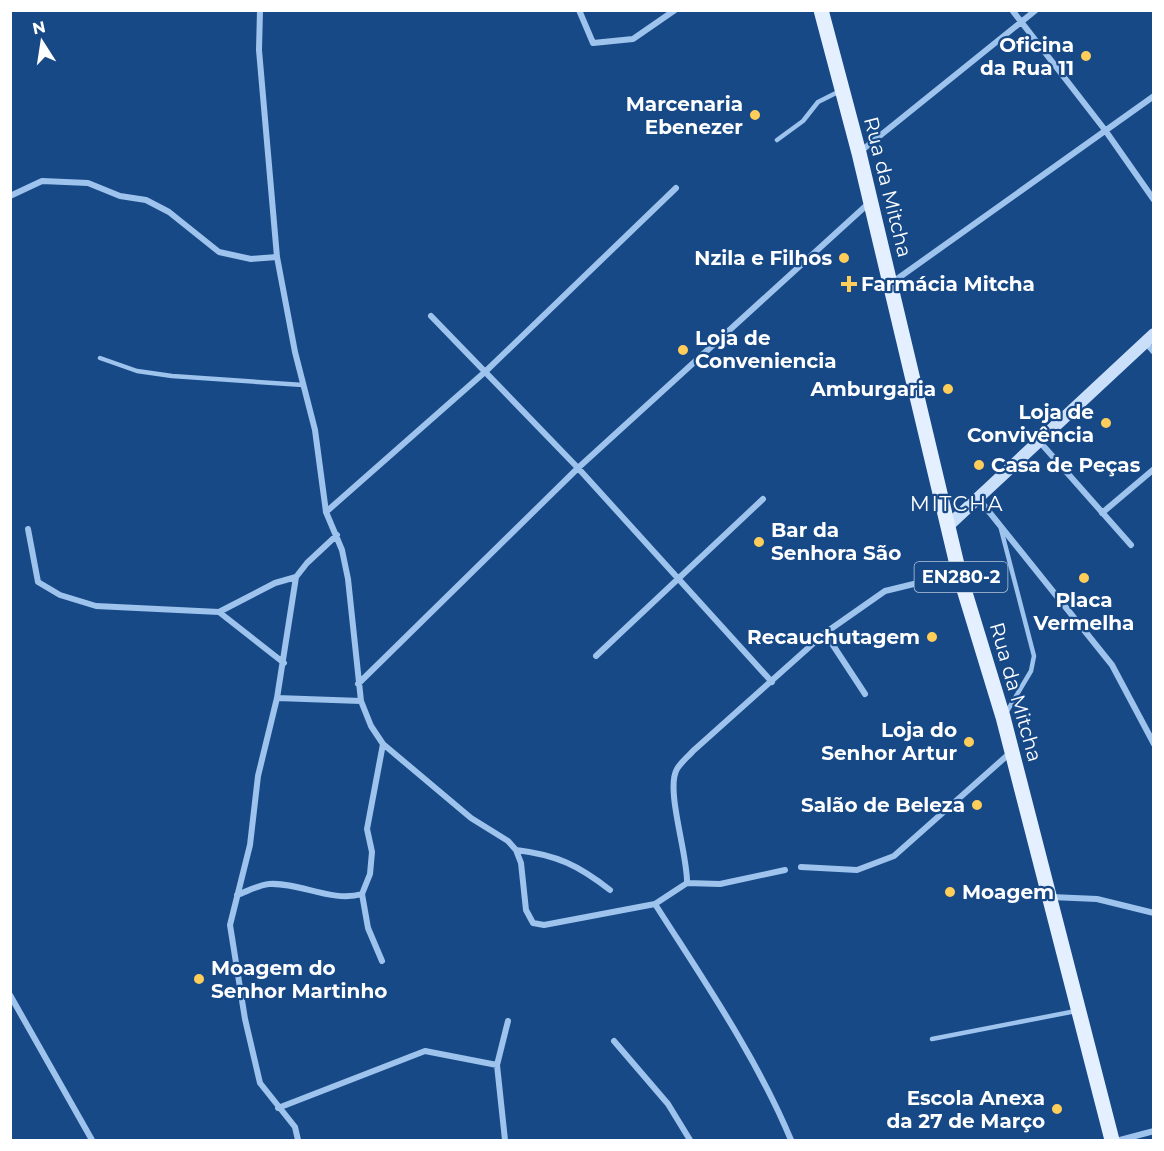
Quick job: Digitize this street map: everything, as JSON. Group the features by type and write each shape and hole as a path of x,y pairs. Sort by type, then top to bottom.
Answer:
{"main road":[{"name":"Rua da Mitcha","path":"821,10 859,153 959,573 1003,717 1112,1140"},
{"path":"949,525 1039,441 1151,342"}],"street":[{"path":"260,10 259,50 277,258 303,385 315,430 326,512 337,535 348,579 358,684 361,701 371,726 383,744 471,818 508,841 516,850 521,863 526,910 533,923 544,925 655,904 687,883 720,884 785,870"},
{"path":"579,10 593,43 633,39 675,10"},
{"path":"1012,10 1105,130 1154,200"},
{"path":"859,153 1036,10"},
{"path":"890,284 1154,96"},
{"path":"10,196 42,181 88,183 120,196 146,200 169,212 219,252 251,259 277,258"},
{"path":"326,512 486,371 676,188"},
{"path":"358,684 578,468 870,202"},
{"path":"431,316 578,468 772,682"},
{"path":"1039,441 1131,545"},
{"path":"1102,513 1154,469"},
{"path":"978,498 1112,665 1154,744"},
{"path":"596,656 763,499"},
{"path":"28,529 38,582 60,595 96,606 219,612 275,583 296,577"},
{"path":"298,1140 295,1127 260,1083 245,1018 230,925 250,845 258,776 284,663 296,577 307,563 337,535"},
{"path":"687,883 683,838 673,797 672,783 676,770 693,751 825,633 885,591 959,573"},
{"path":"219,612 284,663"},
{"path":"825,633 865,694"},
{"path":"277,698 361,701"},
{"path":"382,961 368,928 362,894 370,874 372,852 367,829 383,744"},
{"path":"801,867 857,870 894,856 1012,751"},
{"path":"516,850 545,853 566,861 582,869 610,890"},
{"path":"237,895 268,884 307,888 346,899 362,894"},
{"path":"1049,897 1096,899 1154,913"},
{"path":"655,904 734,1028 778,1109 791,1140"},
{"path":"10,995 93,1140"},
{"path":"505,1140 497,1065 508,1021"},
{"path":"614,1041 668,1104 690,1140"},
{"path":"278,1108 425,1051 497,1065"},
{"path":"1120,1140 1154,1131"}],"lane":[{"path":"777,140 803,121 818,102 842,90"},
{"path":"100,358 137,371 172,376 303,385"},
{"path":"1000,526 1034,656 1031,671 1003,717"},
{"path":"932,1039 1079,1010"}],"place":[{"name":"Oficina da Rua 11","path":"1086,56"},
{"name":"Marcenaria Ebenezer","path":"755,115"},
{"name":"Nzila e Filhos","path":"844,258"},
{"name":"Farmácia Mitcha","path":"849,284"},
{"name":"Loja de Conveniencia","path":"683,350"},
{"name":"Amburgaria","path":"948,389"},
{"name":"Loja de Convivência","path":"1106,423"},
{"name":"Casa de Peças","path":"979,465"},
{"name":"Bar da Senhora São","path":"759,542"},
{"name":"Placa Vermelha","path":"1084,578"},
{"name":"Recauchutagem","path":"932,637"},
{"name":"Loja do Senhor Artur","path":"969,742"},
{"name":"Salão de Beleza","path":"977,805"},
{"name":"Moagem","path":"950,892"},
{"name":"Moagem do Senhor Martinho","path":"199,979"},
{"name":"Escola Anexa da 27 de Março","path":"1057,1109"}],"district":[{"name":"MITCHA","path":"957,503"}]}
